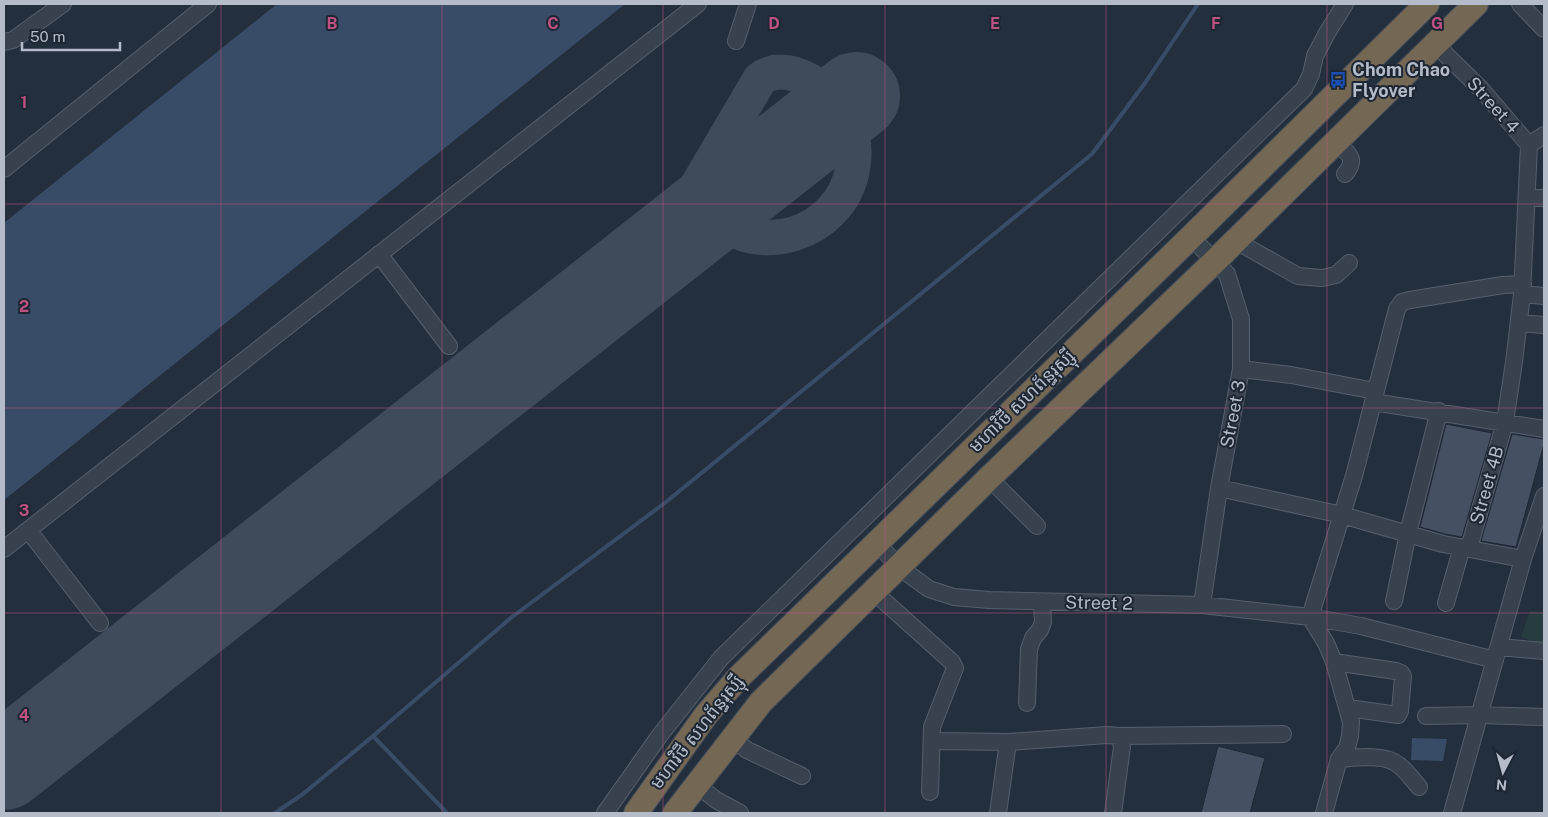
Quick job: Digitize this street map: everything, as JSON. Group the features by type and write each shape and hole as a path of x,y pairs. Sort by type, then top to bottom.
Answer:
{"highway":[{"name":"មហាវិថី សហព័ន្ធរុស្ស៊ី","path":"636,813 706,716 738,678 1191,237 1427,4"},
{"name":"មហាវិថី សហព័ន្ធរុស្ស៊ី","path":"675,813 761,702 1215,262 1471,9"}],"street":[{"path":"4,42 13,40 63,4"},
{"path":"4,169 208,4"},
{"path":"4,549 698,4"},
{"path":"736,41 748,4"},
{"path":"605,813 660,735 721,658 1304,89 1311,74 1315,56 1345,4"},
{"path":"1520,4 1544,29"},
{"name":"Street 4","path":"1435,44 1481,89 1530,145"},
{"path":"1530,145 1544,135"},
{"path":"1336,141 1352,158 1352,164 1345,174"},
{"name":"Street 4B","path":"1446,603 1466,547 1505,422 1522,289 1530,145"},
{"path":"1527,198 1544,198"},
{"name":"Street 3","path":"1191,237 1227,274 1241,319 1241,369 1219,488 1202,605"},
{"path":"1236,241 1298,276 1322,278 1336,275 1349,263"},
{"path":"378,254 449,346"},
{"path":"1324,813 1338,759 1347,748 1351,722 1334,662 1326,643 1310,617 1354,476 1398,309 1402,302 1503,285 1544,296"},
{"path":"1518,323 1544,325"},
{"path":"1241,369 1291,375 1374,397 1439,411 1544,429"},
{"path":"1394,600 1408,534 1439,411"},
{"path":"990,478 1036,526"},
{"path":"1219,488 1342,515 1408,534 1524,559"},
{"path":"1452,813 1524,559 1544,496"},
{"path":"28,530 100,623"},
{"name":"Street 2","path":"876,542 899,567 929,589 954,597 1042,602 1202,605 1310,617 1497,654 1544,651"},
{"path":"874,592 952,662 955,668 932,728 930,792"},
{"path":"1027,703 1029,649 1033,638 1040,630 1043,622 1042,602"},
{"path":"1334,662 1401,672 1403,676 1398,715 1348,708"},
{"path":"1426,716 1480,714 1544,717"},
{"path":"932,736 938,741 1008,742 1107,735 1283,734"},
{"path":"1113,813 1122,747 1120,736"},
{"path":"732,738 747,750 802,776"},
{"path":"998,813 1008,742"},
{"path":"1338,759 1377,758 1393,761 1419,787"},
{"path":"696,784 716,800 740,813"}],"green space":[{"path":"1530,611 1544,612 1544,645 1521,637"}],"water":[{"path":"277,4 625,4 4,500 4,223"},
{"path":"1412,738 1447,739 1443,761 1411,760"}],"building":[{"path":"1446,424 1492,433 1462,537 1420,527"},
{"path":"1512,434 1544,439 1516,547 1481,541"},
{"path":"1218,746 1265,758 1250,813 1201,813"}],"waterway":[{"path":"275,813 303,794 512,617 666,502 1092,154 1145,83 1198,4"},
{"path":"373,736 447,813"}],"taxiway":[{"path":"651,257 687,203 760,79 771,73 784,72 797,75 810,81 832,98 847,119 851,131 854,155 850,179 845,191 831,211 814,225 794,234 762,238 718,228 698,233 664,247"}],"runway":[{"path":"4,766 856,96"}],"place":[{"name":"Chom Chao Flyover","path":"1338,80"}]}
